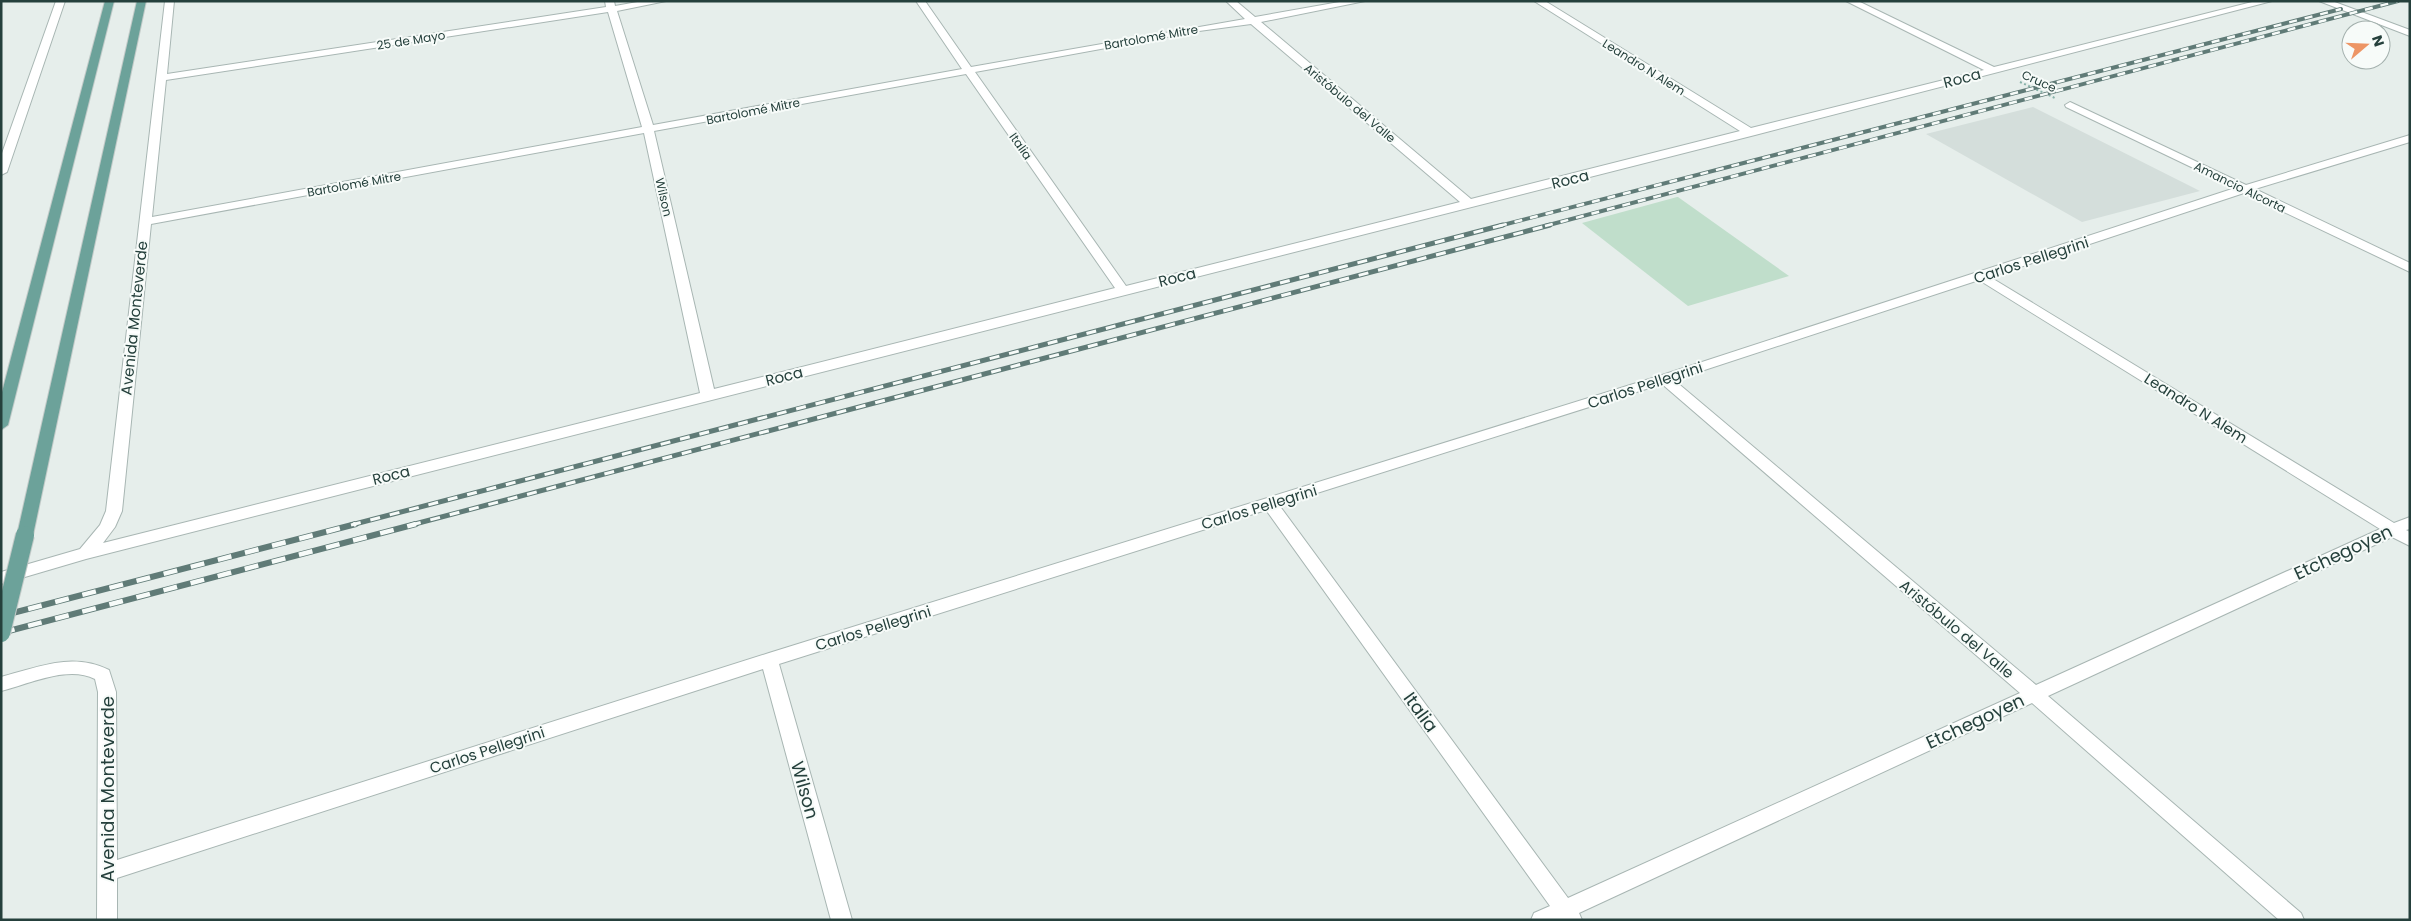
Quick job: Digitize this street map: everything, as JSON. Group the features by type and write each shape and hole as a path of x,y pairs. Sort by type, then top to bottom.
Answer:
{"main road":[{"path":"1,425 110,1"},
{"path":"1,633 25,535 142,1"}],"street":[{"path":"1,172 61,1"},
{"name":"Avenida Monteverde","path":"86,553 107,527 114,511 144,222 170,1"},
{"name":"25 de Mayo","path":"161,78 610,5 662,1"},
{"name":"Italia","path":"920,1 1123,290"},
{"name":"Aristóbulo del Valle","path":"1230,1 1470,204"},
{"name":"Bartolomé Mitre","path":"144,222 649,131 1199,28 1361,1"},
{"name":"Leandro N Alem","path":"1538,1 1751,133"},
{"path":"1850,1 1992,70"},
{"name":"Roca","path":"86,553 2268,1"},
{"path":"2323,1 2410,33"},
{"name":"Wilson","path":"610,5 649,131 708,395"},
{"name":"Amancio Alcorta","path":"2066,103 2410,268"},
{"name":"Carlos Pellegrini","path":"107,872 769,660 1664,379 1982,277 2245,189 2410,138"},
{"name":"Leandro N Alem","path":"1982,277 2401,525 2410,540"},
{"name":"Aristóbulo del Valle","path":"1664,379 2034,694 2294,920"},
{"name":"Italia","path":"1270,504 1568,914"},
{"name":"Etchegoyen","path":"1540,920 1568,914 2034,694 2401,525"},
{"path":"1,578 86,553"},
{"name":"Wilson","path":"769,660 842,920"},
{"name":"Avenida Monteverde","path":"1,684 61,668 89,668 103,675 107,692 107,920"}],"path":[{"name":"Cruce","path":"2016,80 2066,103"}],"shaded area":[{"path":"2033,107 2200,191 2082,222 1926,134"}],"green space":[{"path":"1678,197 1789,276 1688,306 1582,223"}],"railway":[{"path":"1545,226 2398,1"},
{"path":"1499,226 2341,9"},
{"path":"351,525 1503,225"},
{"path":"411,525 1550,225"},
{"path":"1,616 356,524"},
{"path":"1,633 416,524"}]}
